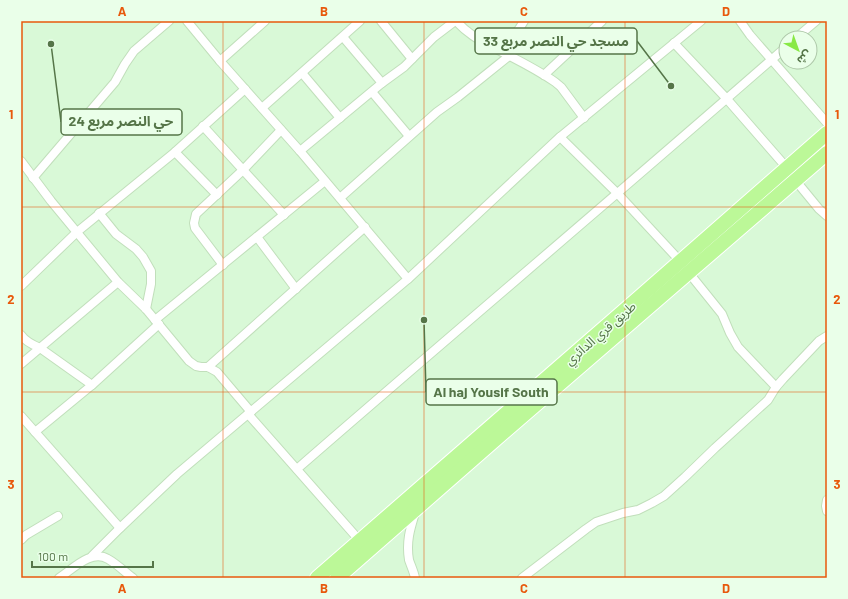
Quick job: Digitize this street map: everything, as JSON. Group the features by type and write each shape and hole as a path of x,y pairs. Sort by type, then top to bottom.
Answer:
{"highway":[{"name":"طريق قري الدائري","path":"337,578 415,510 685,267 787,168 827,133"},
{"name":"طريق قري الدائري","path":"317,578 685,267 796,181 827,153"}],"street":[{"path":"33,178 115,82 134,51 169,21"},
{"path":"187,21 220,61 300,151 408,279"},
{"path":"220,61 265,21"},
{"path":"262,108 360,21"},
{"path":"381,21 412,59"},
{"path":"300,151 382,83 404,67 434,37 456,21 476,38 555,82 584,118"},
{"path":"500,50 519,29 524,21"},
{"path":"544,75 602,21"},
{"path":"59,578 92,556 177,474 408,279 560,137 701,21"},
{"path":"740,21 750,35 827,123"},
{"path":"805,30 816,21"},
{"path":"343,37 382,83"},
{"path":"674,43 726,98 787,168"},
{"path":"297,469 778,54"},
{"path":"340,198 437,112 510,56"},
{"path":"302,73 340,118"},
{"path":"21,286 77,232 175,152 245,89"},
{"path":"372,92 409,136"},
{"path":"203,126 284,215"},
{"path":"224,265 195,228 194,223 196,214 243,170 281,130"},
{"path":"560,137 617,193 685,267 722,314 730,334 738,346 776,387"},
{"path":"175,152 216,195"},
{"path":"21,161 33,178 118,282 146,309 189,361 201,368 208,367 217,372 297,469 360,541"},
{"path":"35,432 92,385 157,322 325,181"},
{"path":"796,181 819,209 827,216"},
{"path":"99,213 116,234 136,249 143,257 151,271 151,284 146,309"},
{"path":"208,367 364,227"},
{"path":"257,237 296,288"},
{"path":"21,364 118,282"},
{"path":"21,335 32,345 40,348 92,385"},
{"path":"522,578 596,522 623,513 638,510 664,496 768,400 776,387 819,341 827,336"},
{"path":"21,416 120,528"},
{"path":"827,500 827,511"},
{"path":"415,510 409,532 408,545 410,561 416,577"},
{"path":"21,540 26,535 58,516"},
{"path":"92,556 108,558 133,578"}],"shaded area":[{"path":"21,21 827,21 827,578 21,578"}],"place":[{"name":"حي النصر مربع 24","path":"51,44"},
{"name":"مسجد حي النصر مربع 33","path":"671,86"},
{"name":"Al haj Yousif South","path":"424,320"}]}
